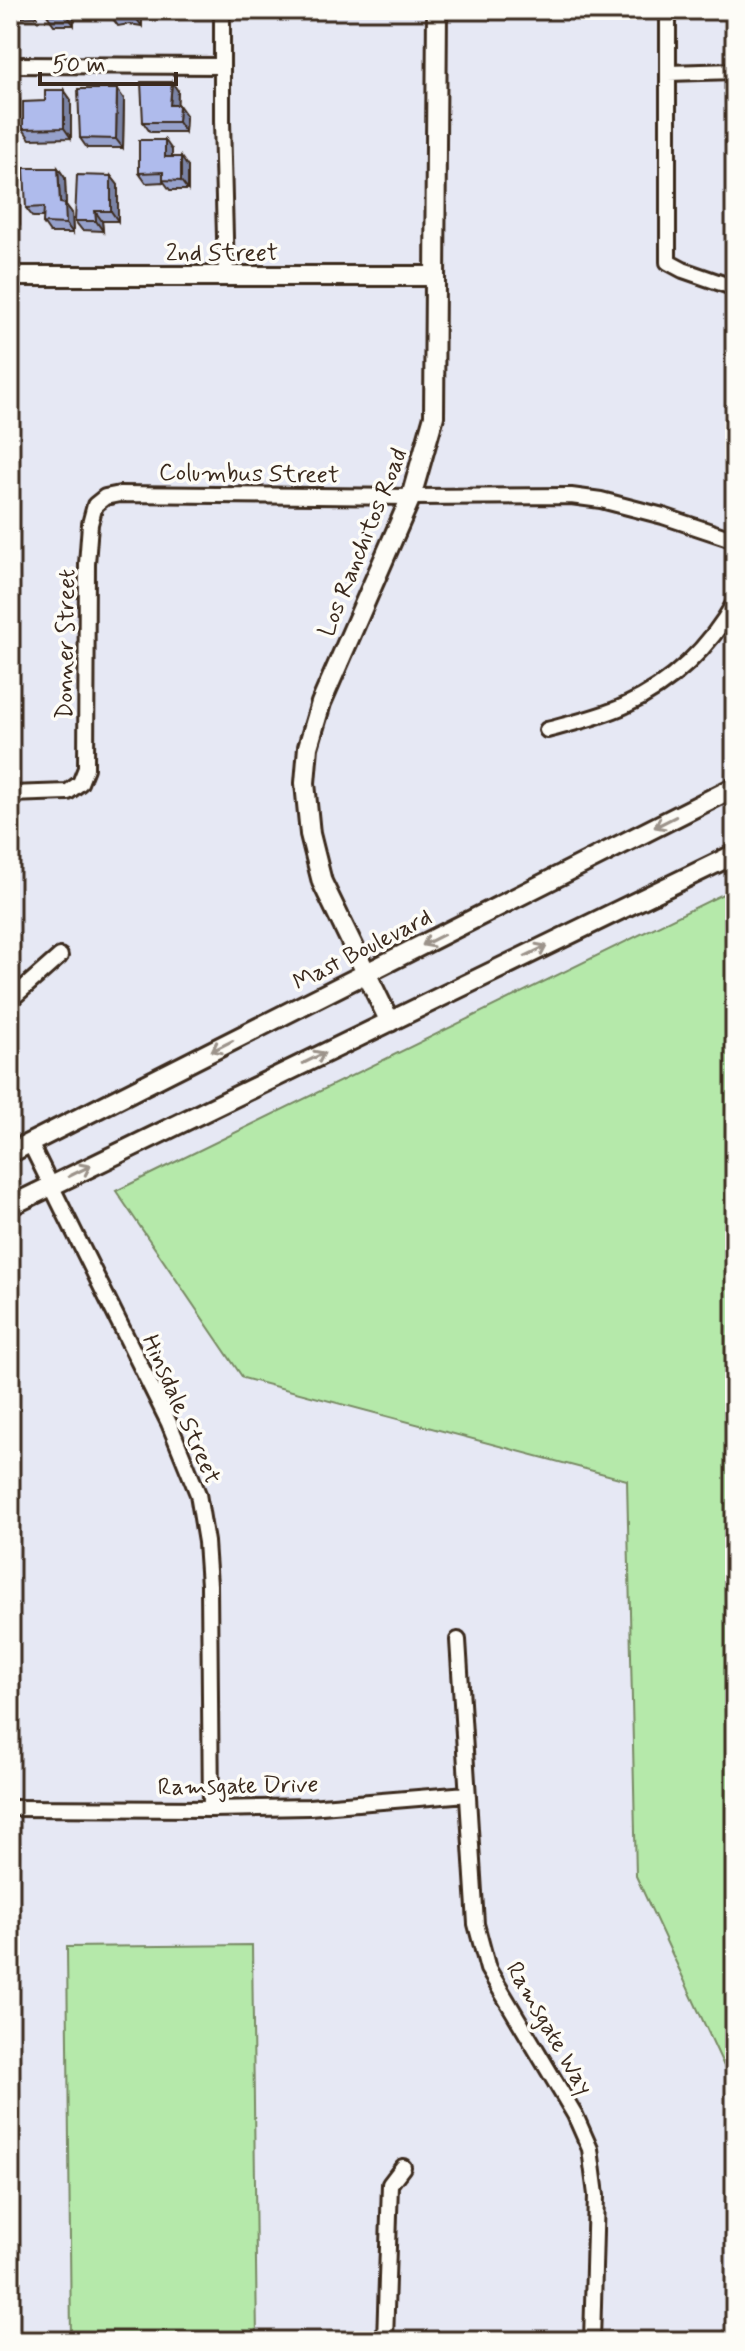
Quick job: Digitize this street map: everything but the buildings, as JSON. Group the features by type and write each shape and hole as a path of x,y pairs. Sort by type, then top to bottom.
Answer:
{"street":[{"path":"222,10 226,276"},
{"name":"Los Ranchitos Road","path":"390,1022 322,882 306,809 307,753 321,703 411,497 434,416 437,10"},
{"path":"668,10 668,262 735,288"},
{"path":"10,65 222,66"},
{"path":"668,73 735,71"},
{"name":"2nd Street","path":"10,276 435,276"},
{"name":"Columbus Street","path":"95,505 105,497 120,494 571,496 601,500 663,516 735,540"},
{"name":"Donner Street","path":"10,794 68,792 80,783 86,768 87,564 90,524 95,505"},
{"path":"547,730 624,706 663,684 709,641 735,602"},
{"name":"Mast Boulevard","path":"10,1153 735,787"},
{"path":"10,1206 735,854"},
{"path":"10,997 60,956"},
{"name":"Hinsdale Street","path":"30,1143 169,1423 198,1494 209,1585 211,1809"},
{"name":"Ramsgate Way","path":"458,1640 476,1924 488,1969 575,2115 590,2149 596,2195 592,2341"},
{"name":"Ramsgate Drive","path":"10,1808 309,1807 467,1794"},
{"path":"385,2341 390,2184 403,2167"}],"green space":[{"path":"735,888 735,2090 636,1876 627,1480 243,1378 116,1191"},
{"path":"252,1945 257,2341 71,2341 67,1947"}]}
